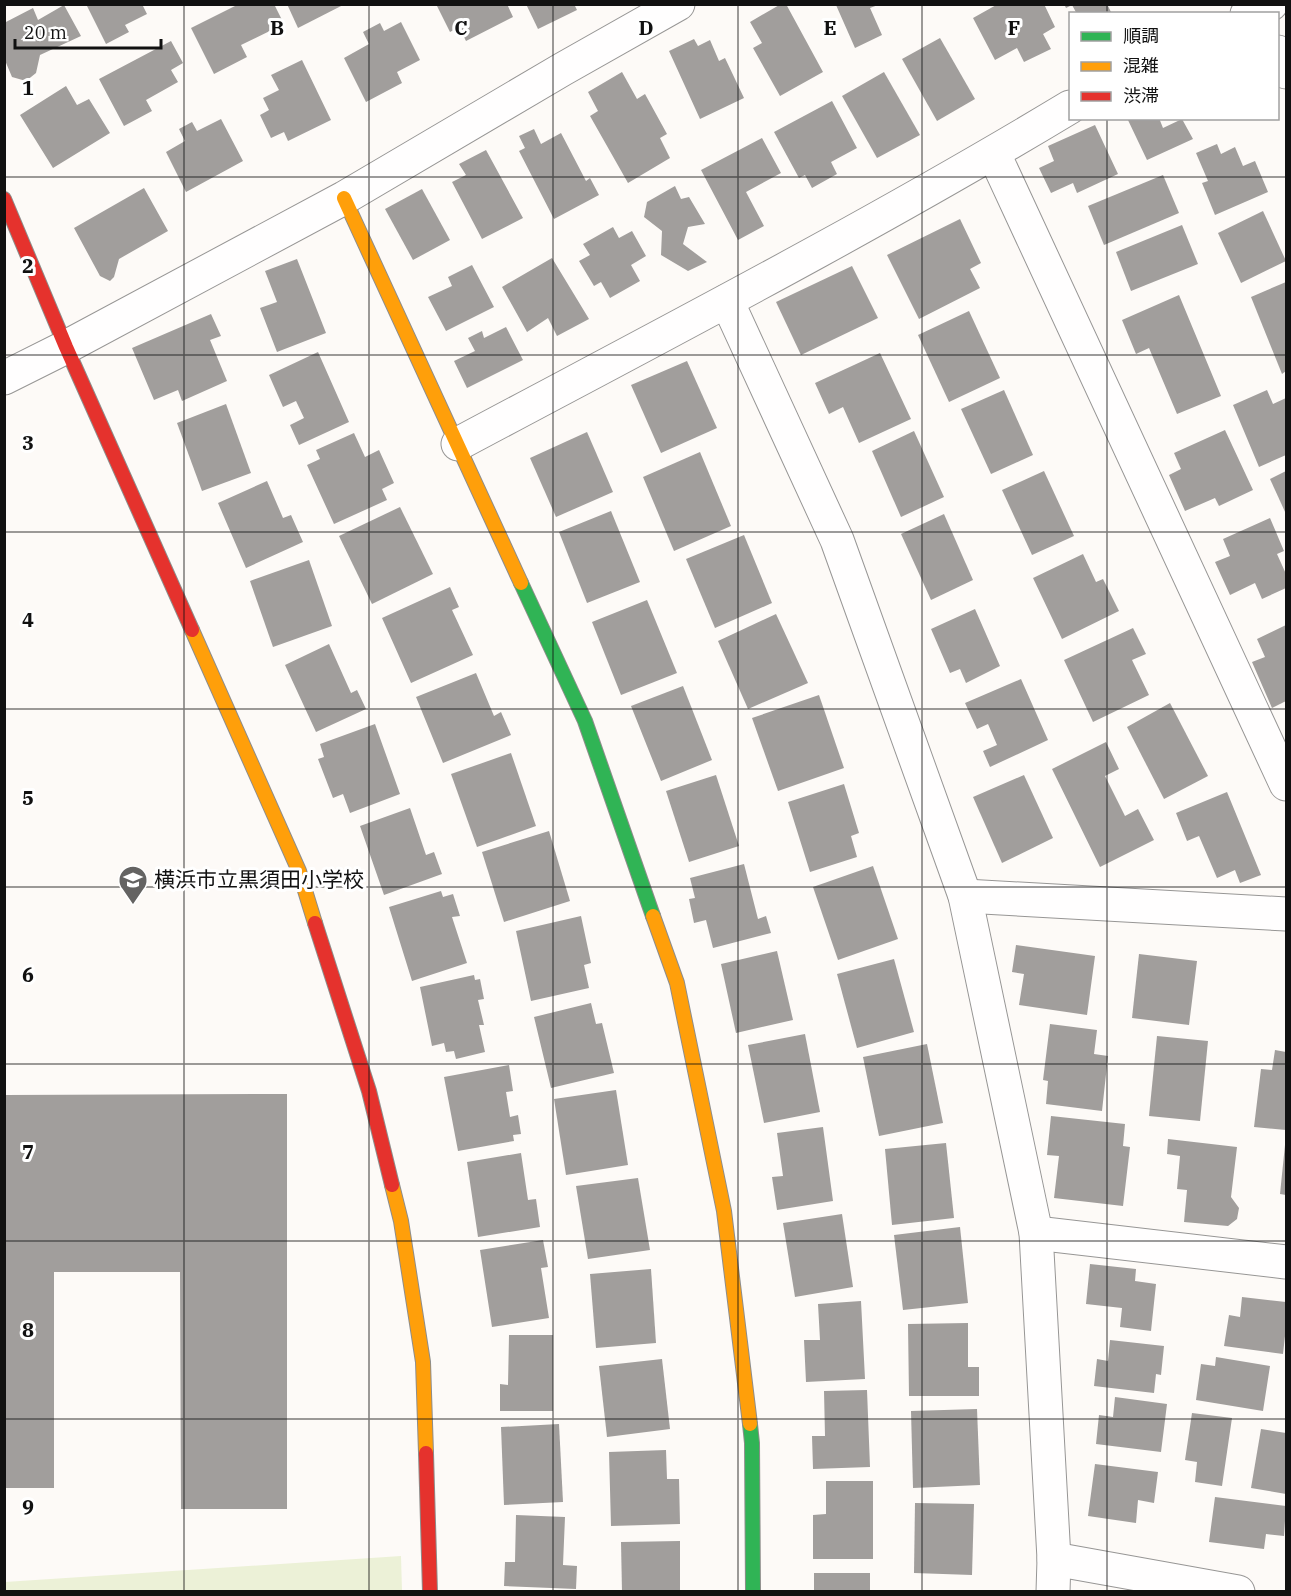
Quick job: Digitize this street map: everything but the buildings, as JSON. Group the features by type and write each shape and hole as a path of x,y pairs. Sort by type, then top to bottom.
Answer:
{"street":[{"path":"4,378 344,198 562,69 678,4"},
{"path":"1279,54 1287,72"},
{"path":"458,444 727,301 994,154 1069,108"},
{"path":"994,154 1287,784"},
{"path":"344,198 585,721 677,983 725,1223 752,1443 753,1592"},
{"path":"4,199 66,347 299,871 369,1091 401,1221 423,1362 430,1592"},
{"path":"727,301 837,540 965,896 1035,1233 1054,1559 1053,1592"},
{"path":"965,896 1287,914"},
{"path":"1035,1233 1287,1262"},
{"path":"1054,1559 1238,1592"}],"green space":[{"path":"401,1556 402,1591 5,1591 5,1582"}],"traffic: fast":[{"path":"521,583 585,721 653,916"},
{"path":"750,1424 753,1592"}],"traffic: slow":[{"path":"344,198 521,583"},
{"path":"192,630 299,871 315,923"},
{"path":"653,916 677,983 724,1211 750,1424"},
{"path":"392,1185 401,1221 423,1362 426,1453"}],"traffic: jam":[{"path":"4,199 66,347 192,630"},
{"path":"315,923 369,1091 392,1185"},
{"path":"426,1453 430,1592"}],"place":[{"name":"横浜市立黒須田小学校","path":"133,906"}]}
